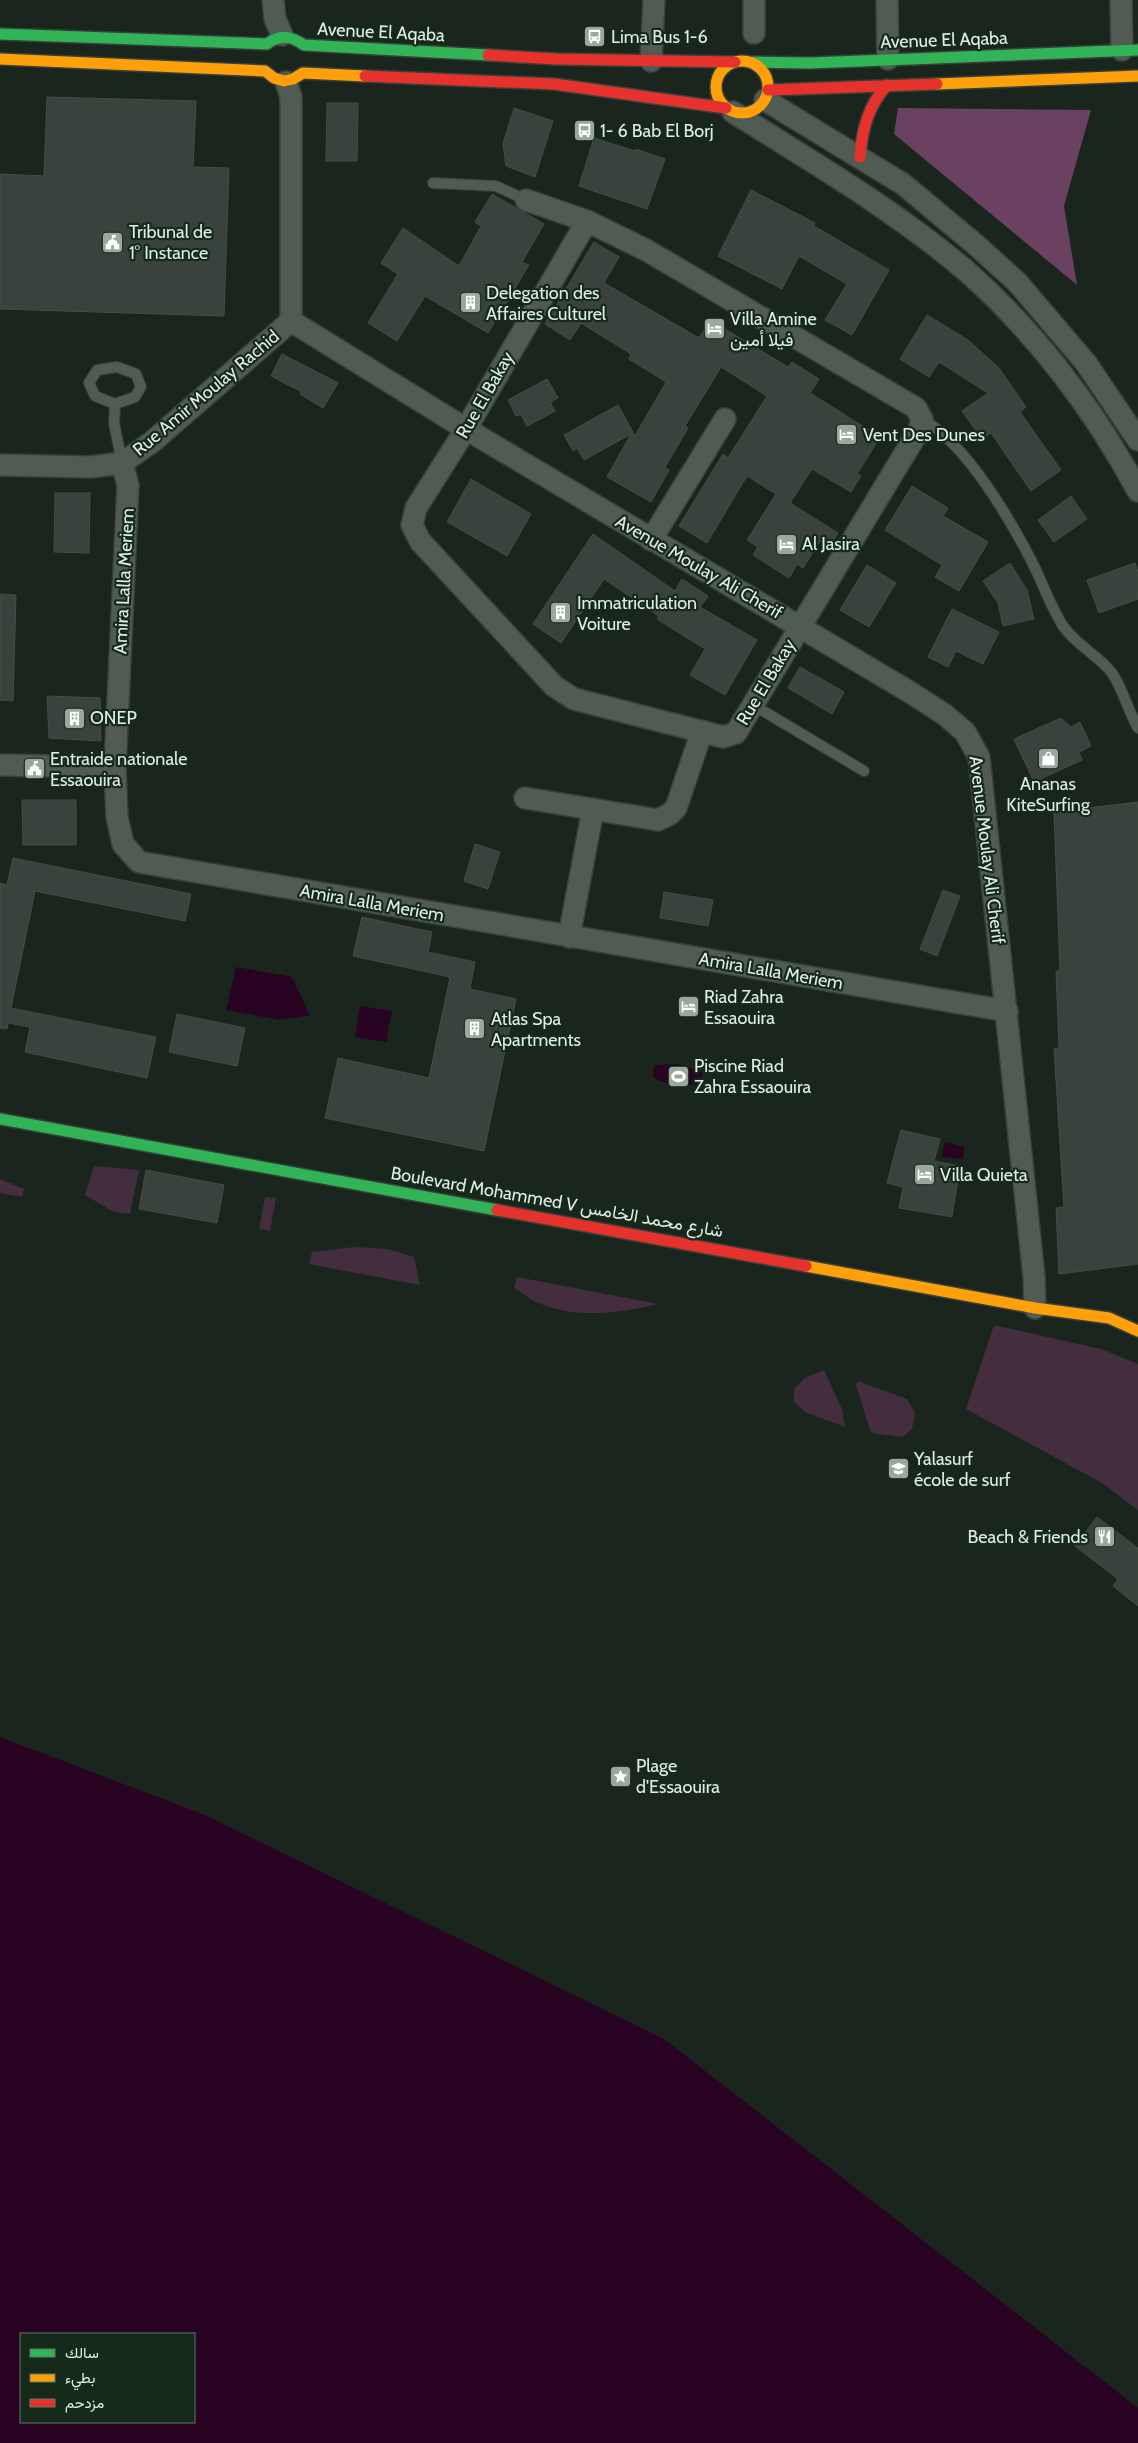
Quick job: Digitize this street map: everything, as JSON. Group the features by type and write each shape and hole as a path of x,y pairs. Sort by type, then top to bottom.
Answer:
{"main road":[{"name":"Avenue El Aqaba","path":"0,34 268,53"},
{"name":"Avenue El Aqaba","path":"0,59 268,53 295,38 301,64"},
{"name":"Avenue El Aqaba","path":"752,62 810,63 1130,50"},
{"name":"Avenue El Aqaba","path":"268,53 274,79 301,64 735,62"},
{"path":"735,62 752,62 765,74 767,95 755,110 748,113 729,110 716,94 716,86 721,71 735,62"},
{"name":"Avenue El Aqaba","path":"301,64 554,84 729,110"},
{"path":"767,95 887,85 1138,76"},
{"path":"860,157 868,112 887,85"},
{"name":"Boulevard Mohammed V شارع محمد الخامس","path":"0,1119 1034,1308 1109,1318"},
{"path":"1109,1318 1128,1316"},
{"path":"1109,1318 1138,1331"}],"street":[{"path":"268,53 274,19 273,0"},
{"path":"651,61 654,0"},
{"path":"754,0 754,33"},
{"path":"887,0 888,59"},
{"path":"1121,0 1130,50"},
{"path":"291,321 290,96 301,64"},
{"path":"767,95 903,184 1017,282 1086,363 1138,440"},
{"path":"729,110 885,208 964,269 1029,336 1065,378 1117,451 1138,491"},
{"path":"526,200 587,221 646,250 916,408 922,419"},
{"name":"Rue El Bakay","path":"587,221 466,429 416,508 412,525 420,542 554,686 574,699 723,737 736,733 919,430 922,419"},
{"name":"Avenue Moulay Ali Cherif","path":"291,321 466,429 944,714 965,732 979,757 1034,1277 1034,1308"},
{"name":"Rue Amir Moulay Rachid","path":"0,465 91,467 122,464 152,442 291,321"},
{"path":"651,540 724,419"},
{"name":"Amira Lalla Meriem","path":"122,464 128,485 115,768 117,817 123,844 138,862 1007,1011"},
{"path":"525,798 658,820 670,814 676,808 702,731"},
{"path":"0,765 115,768"},
{"path":"569,936 593,809"}],"lane":[{"path":"433,183 496,186 526,200"},
{"path":"117,367 136,374 142,387 135,397 115,404 95,396 89,383 97,370 117,367"},
{"path":"115,404 114,423 122,464"},
{"path":"922,419 936,427 984,480 1026,551 1063,625 1077,643 1096,656 1113,674 1138,728"},
{"path":"753,705 864,771"}],"shaded area":[{"path":"898,108 1091,110 1064,206 1077,285 894,134"},
{"path":"236,967 292,977 310,1015 280,1020 226,1010"},
{"path":"360,1006 392,1011 386,1042 355,1037"},
{"name":"Piscine Riad Zahra Essaouira","path":"679,1064 703,1073 701,1084 675,1086 653,1078 654,1065"},
{"path":"945,1142 964,1147 963,1159 941,1157"},
{"path":"94,1166 139,1170 130,1214 114,1212 85,1195"},
{"path":"0,1179 24,1189 22,1197 0,1193"},
{"path":"265,1197 276,1198 270,1231 259,1229"},
{"path":"354,1247 388,1249 414,1257 420,1285 309,1264 312,1252"},
{"path":"517,1277 658,1304 615,1312 569,1312 538,1303 514,1288"},
{"path":"994,1325 1101,1349 1138,1364 1138,1510 1102,1483 966,1409"},
{"path":"824,1370 842,1409 845,1427 805,1412 794,1402 794,1389 805,1378"},
{"path":"858,1381 907,1399 915,1413 912,1429 902,1437 871,1433 856,1385"},
{"path":"0,1737 205,1815 664,2039 1138,2408 1138,2443 0,2443"}],"building":[{"name":"Tribunal de 1° Instance","path":"47,97 196,101 193,167 229,168 224,316 0,309 0,174 44,176"},
{"path":"327,103 358,103 357,161 326,161"},
{"path":"514,108 553,121 535,177 506,166 503,144"},
{"path":"594,138 665,159 647,209 579,186"},
{"path":"751,190 815,223 814,226 889,270 852,335 825,320 847,284 799,256 782,289 718,256"},
{"path":"492,194 544,224 522,262 529,265 488,333 425,296 397,341 368,323 398,274 381,263 403,228 459,266 481,226 475,222"},
{"path":"594,242 619,257 604,283 699,338 710,320 788,367 792,362 819,379 810,393 880,437 857,474 861,476 851,492 812,469 790,503 838,533 829,547 820,541 803,568 797,564 789,578 753,555 758,547 747,540 776,494 747,476 707,543 679,526 723,454 728,458 767,396 721,367 685,426 688,428 665,467 669,470 651,502 607,477 631,434 584,460 577,448 573,451 564,435 618,405 635,436 666,382 629,359 631,354 581,323 570,340 545,324"},
{"path":"927,315 968,340 999,368 1026,407 1020,412 1061,470 1031,491 991,433 982,439 962,411 988,393 939,362 929,377 900,359"},
{"path":"282,354 338,383 323,408 300,394 302,392 271,376"},
{"path":"547,379 558,398 550,402 555,411 527,426 521,414 516,416 508,400"},
{"path":"471,479 531,514 507,556 447,522"},
{"path":"912,486 948,508 943,516 988,542 959,591 935,577 942,565 885,530"},
{"path":"55,493 90,493 89,553 54,552"},
{"path":"1071,496 1087,519 1054,542 1038,520"},
{"path":"593,534 675,591 682,579 708,596 700,607 757,640 725,695 690,675 705,649 657,619 659,616 604,579 561,643 533,624"},
{"path":"1010,563 1027,590 1034,619 1003,626 998,603 983,581"},
{"path":"1135,563 1138,572 1138,599 1099,613 1087,580"},
{"path":"867,565 896,583 869,627 840,610"},
{"path":"0,594 16,595 13,701 0,700"},
{"path":"952,609 999,632 983,664 956,651 948,667 928,657"},
{"path":"800,667 844,692 832,714 788,688"},
{"name":"ONEP","path":"47,696 100,698 101,741 49,738"},
{"path":"1061,718 1071,727 1080,722 1091,746 1079,752 1082,760 1034,782 1014,739"},
{"path":"22,800 76,800 76,845 23,845"},
{"path":"1138,802 1138,1264 1059,1274 1056,1208 1064,1207 1054,1049 1059,1048 1056,971 1060,971 1054,812"},
{"path":"475,844 500,852 488,889 464,881"},
{"path":"13,858 191,894 185,921 35,891 11,1008 156,1037 147,1078 25,1052 30,1027 8,1023 7,1029 0,1028 0,883 7,885"},
{"path":"943,890 960,896 937,956 920,949"},
{"path":"664,892 713,900 708,926 660,918"},
{"name":"Atlas Spa Apartments","path":"362,917 432,932 428,952 475,962 470,989 516,999 484,1151 325,1118 338,1058 429,1078 450,977 353,956"},
{"path":"177,1014 245,1028 237,1066 169,1052"},
{"name":"Villa Quieta","path":"901,1130 940,1139 934,1161 960,1166 952,1217 899,1208 903,1187 887,1183"},
{"path":"146,1170 224,1185 217,1223 139,1209"},
{"path":"1097,1517 1138,1548 1138,1606 1113,1586 1118,1579 1075,1546"}],"traffic: fast":[{"path":"0,34 267,44 276,39 286,37 304,45 488,55"},
{"path":"752,62 810,63 1138,50"},
{"path":"0,1119 497,1210"}],"traffic: slow":[{"path":"0,59 265,71 274,78 284,81 293,79 303,73 365,76"},
{"path":"737,61 747,61 761,68 768,82 768,87 768,92 761,106 747,113 737,113 727,109 720,102 716,92 716,82 720,72 727,65 737,61"},
{"path":"937,84 1138,76"},
{"path":"806,1266 1035,1308 1109,1318 1138,1331"}],"traffic: jam":[{"path":"488,55 556,59 735,62"},
{"path":"365,76 554,84 726,108"},
{"path":"768,90 937,84"},
{"path":"860,157 862,137 867,119 875,101 887,85"},
{"path":"497,1210 806,1266"}],"place":[{"name":"Lima Bus 1-6","path":"595,37"},
{"name":"1- 6 Bab El Borj","path":"584,131"},
{"name":"Tribunal de 1° Instance","path":"113,242"},
{"name":"Delegation des Affaires Culturel","path":"470,303"},
{"name":"Villa Amine فيلا أمين","path":"714,329"},
{"name":"Vent Des Dunes","path":"847,435"},
{"name":"Al Jasira","path":"786,544"},
{"name":"Immatriculation Voiture","path":"561,613"},
{"name":"ONEP","path":"74,718"},
{"name":"Ananas KiteSurfing","path":"1048,759"},
{"name":"Entraide nationale Essaouira","path":"34,769"},
{"name":"Riad Zahra Essaouira","path":"688,1007"},
{"name":"Atlas Spa Apartments","path":"475,1029"},
{"name":"Piscine Riad Zahra Essaouira","path":"678,1076"},
{"name":"Villa Quieta","path":"924,1175"},
{"name":"Yalasurf école de surf","path":"898,1469"},
{"name":"Beach & Friends","path":"1104,1537"},
{"name":"Plage d'Essaouira","path":"620,1776"}]}
